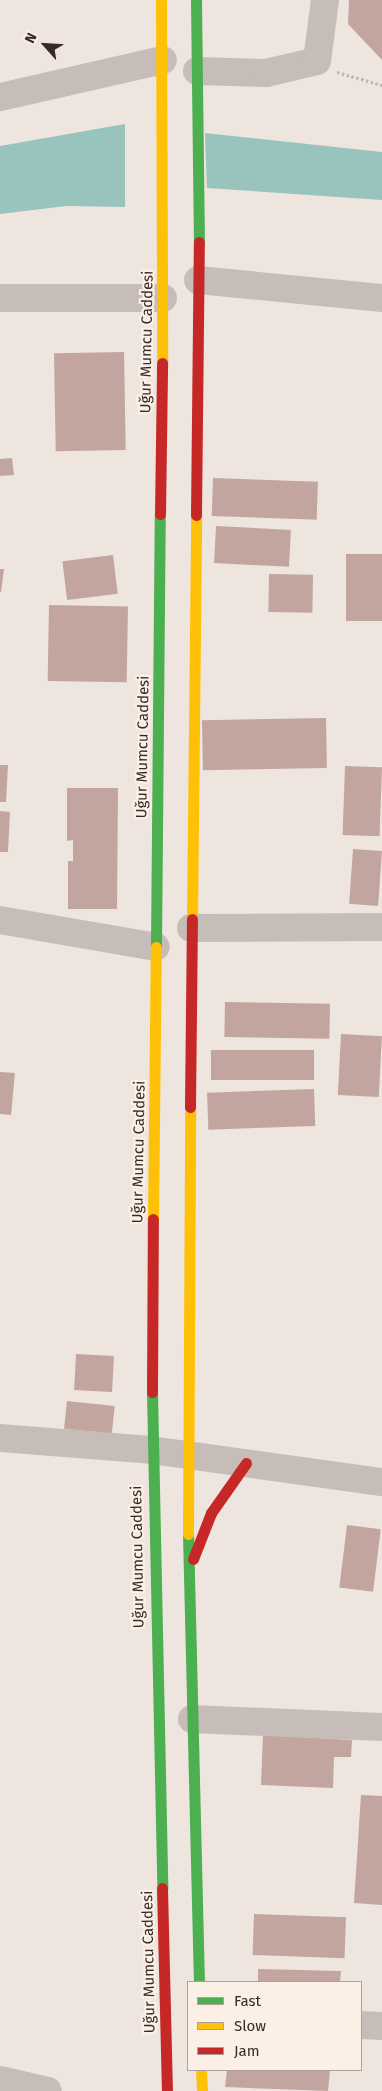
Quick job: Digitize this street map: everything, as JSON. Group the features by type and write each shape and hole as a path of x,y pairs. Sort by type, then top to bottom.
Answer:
{"street":[{"name":"Uğur Mumcu Caddesi","path":"161,0 164,212 151,1450 167,2091"},
{"path":"196,0 199,212 186,1455 199,1981"},
{"path":"197,71 266,73 317,61 326,0"},
{"path":"0,97 163,60"},
{"path":"198,280 382,298"},
{"path":"0,298 163,298"},
{"path":"0,920 156,947"},
{"path":"192,928 382,927"},
{"path":"0,1438 151,1450 382,1482"},
{"path":"189,1569 211,1513 246,1463"},
{"path":"192,1719 382,1727"},
{"path":"362,2025 382,2026"},
{"path":"201,2071 202,2091"},
{"path":"0,2080 48,2091"}],"path":[{"path":"317,61 347,77 382,85"}],"water":[{"path":"125,124 125,207 66,206 0,214 0,146"},
{"path":"205,133 382,152 382,200 207,188"}],"building":[{"path":"349,0 382,0 382,60 348,24"},
{"path":"124,352 126,450 56,451 54,353"},
{"path":"12,458 14,475 0,476 0,459"},
{"path":"213,478 318,482 317,520 212,516"},
{"path":"216,526 291,530 289,567 214,563"},
{"path":"346,554 382,554 382,621 346,621"},
{"path":"113,555 118,594 67,600 62,561"},
{"path":"0,569 4,569 1,592 0,592"},
{"path":"269,574 313,575 312,613 268,612"},
{"path":"49,605 128,606 127,682 48,681"},
{"path":"326,718 327,768 203,770 202,720"},
{"path":"0,765 8,765 6,802 0,802"},
{"path":"345,766 382,767 380,836 343,835"},
{"path":"67,788 118,788 117,909 68,909 68,861 73,861 73,840 67,841"},
{"path":"0,811 10,812 8,852 0,852"},
{"path":"353,849 382,851 378,906 349,904"},
{"path":"225,1002 330,1004 329,1039 224,1037"},
{"path":"341,1034 382,1036 379,1097 338,1095"},
{"path":"211,1050 314,1050 314,1080 211,1080"},
{"path":"0,1072 15,1073 11,1115 0,1114"},
{"path":"314,1089 315,1126 208,1130 207,1093"},
{"path":"76,1354 114,1356 112,1392 74,1390"},
{"path":"67,1401 115,1406 112,1434 64,1429"},
{"path":"347,1525 381,1529 373,1592 339,1588"},
{"path":"263,1735 352,1740 351,1757 334,1757 333,1788 261,1785"},
{"path":"361,1795 382,1796 382,1905 354,1903"},
{"path":"254,1914 346,1917 345,1958 253,1955"},
{"path":"258,1969 341,1971 340,1981 258,1981"},
{"path":"227,2071 330,2071 328,2091 225,2087"}],"traffic: fast":[{"path":"196,0 199,242"},
{"path":"156,947 160,514"},
{"path":"152,1392 162,1888"},
{"path":"188,1534 199,1981"}],"traffic: slow":[{"path":"161,0 162,363"},
{"path":"192,919 196,515"},
{"path":"153,1219 156,947"},
{"path":"188,1534 190,1107"},
{"path":"201,2071 202,2091"}],"traffic: jam":[{"path":"196,515 199,242"},
{"path":"160,514 162,363"},
{"path":"190,1107 192,919"},
{"path":"152,1392 153,1219"},
{"path":"193,1559 211,1513 246,1463"},
{"path":"162,1888 167,2091"}]}
